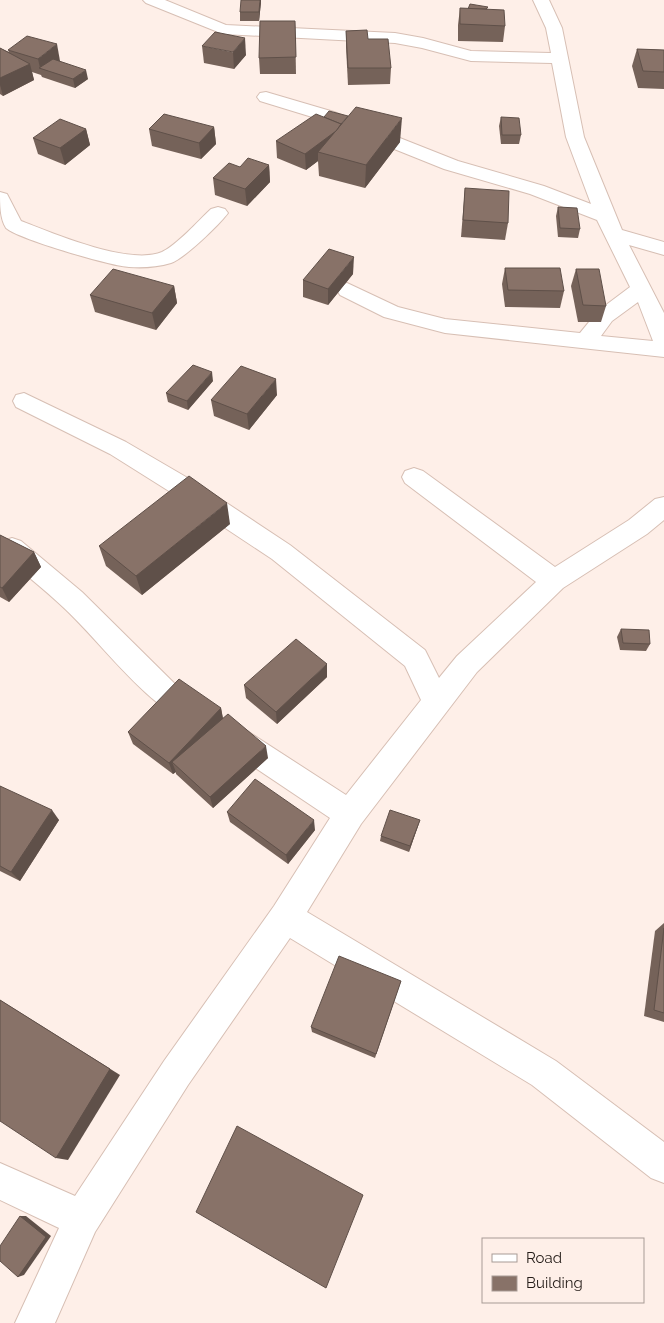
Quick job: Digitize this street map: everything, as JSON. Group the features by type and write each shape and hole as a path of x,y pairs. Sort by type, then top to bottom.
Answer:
{"street":[{"path":"151,0 205,22 233,30 394,38 423,42 471,56 559,58"},
{"path":"541,0 554,28 575,137 606,216 642,288 659,316 664,341"},
{"path":"266,97 328,116 460,168 537,190 606,216"},
{"path":"568,202 598,193"},
{"path":"0,198 7,216 14,225 62,244 128,261 165,258 176,252 218,213"},
{"path":"615,234 664,249"},
{"path":"585,342 605,316 642,288"},
{"path":"347,290 391,312 445,326 664,350"},
{"path":"24,401 118,448 197,496 281,552 415,658 436,702"},
{"path":"414,477 554,581"},
{"path":"35,1323 82,1219 176,1072 285,917 350,814 436,702 467,664 554,581 638,527 664,506"},
{"path":"12,548 73,600 164,692 350,814"},
{"path":"415,658 467,664"},
{"path":"285,917 544,1073 664,1165"},
{"path":"0,1181 82,1219"}],"building":[{"path":"241,0 260,0 259,12 240,12"},
{"path":"470,4 488,7 486,9 468,9"},
{"path":"460,8 504,10 505,26 460,24"},
{"path":"260,21 295,21 296,57 259,58"},
{"path":"367,30 368,39 388,39 391,68 348,68 346,31"},
{"path":"215,32 245,38 233,52 202,46"},
{"path":"27,36 57,44 38,59 8,50"},
{"path":"0,48 30,64 0,78"},
{"path":"637,49 664,50 664,72 643,71"},
{"path":"53,59 86,70 73,79 39,68"},
{"path":"356,107 402,118 366,165 318,152"},
{"path":"329,111 348,116 341,124 324,117"},
{"path":"164,114 214,127 199,143 149,129"},
{"path":"316,114 341,124 336,131 305,154 276,141"},
{"path":"501,117 519,118 521,135 502,135"},
{"path":"60,119 86,129 60,148 33,138"},
{"path":"248,158 269,165 245,189 213,178 229,163 240,167"},
{"path":"465,188 509,191 508,223 463,220"},
{"path":"558,207 577,208 580,229 560,228"},
{"path":"329,249 354,257 328,289 303,280"},
{"path":"505,268 560,268 564,291 508,290"},
{"path":"113,269 174,286 152,313 90,295"},
{"path":"576,269 599,269 606,306 583,305"},
{"path":"193,365 212,372 187,401 166,393"},
{"path":"241,366 276,379 247,414 211,400"},
{"path":"189,476 227,503 136,576 99,546"},
{"path":"0,535 34,552 2,588 0,587"},
{"path":"621,629 649,630 650,644 623,643"},
{"path":"296,639 327,664 276,712 244,685"},
{"path":"179,679 221,708 169,763 128,732"},
{"path":"228,714 266,746 210,797 172,762"},
{"path":"255,779 314,820 286,855 227,812"},
{"path":"0,786 52,810 11,872 0,866"},
{"path":"390,810 420,820 410,846 381,836"},
{"path":"664,928 664,1013 654,1010"},
{"path":"339,956 401,981 376,1054 311,1027"},
{"path":"0,1000 110,1069 56,1158 0,1121"},
{"path":"237,1126 363,1195 326,1288 196,1212"},
{"path":"20,1216 46,1237 18,1277 0,1261 0,1246"}]}
